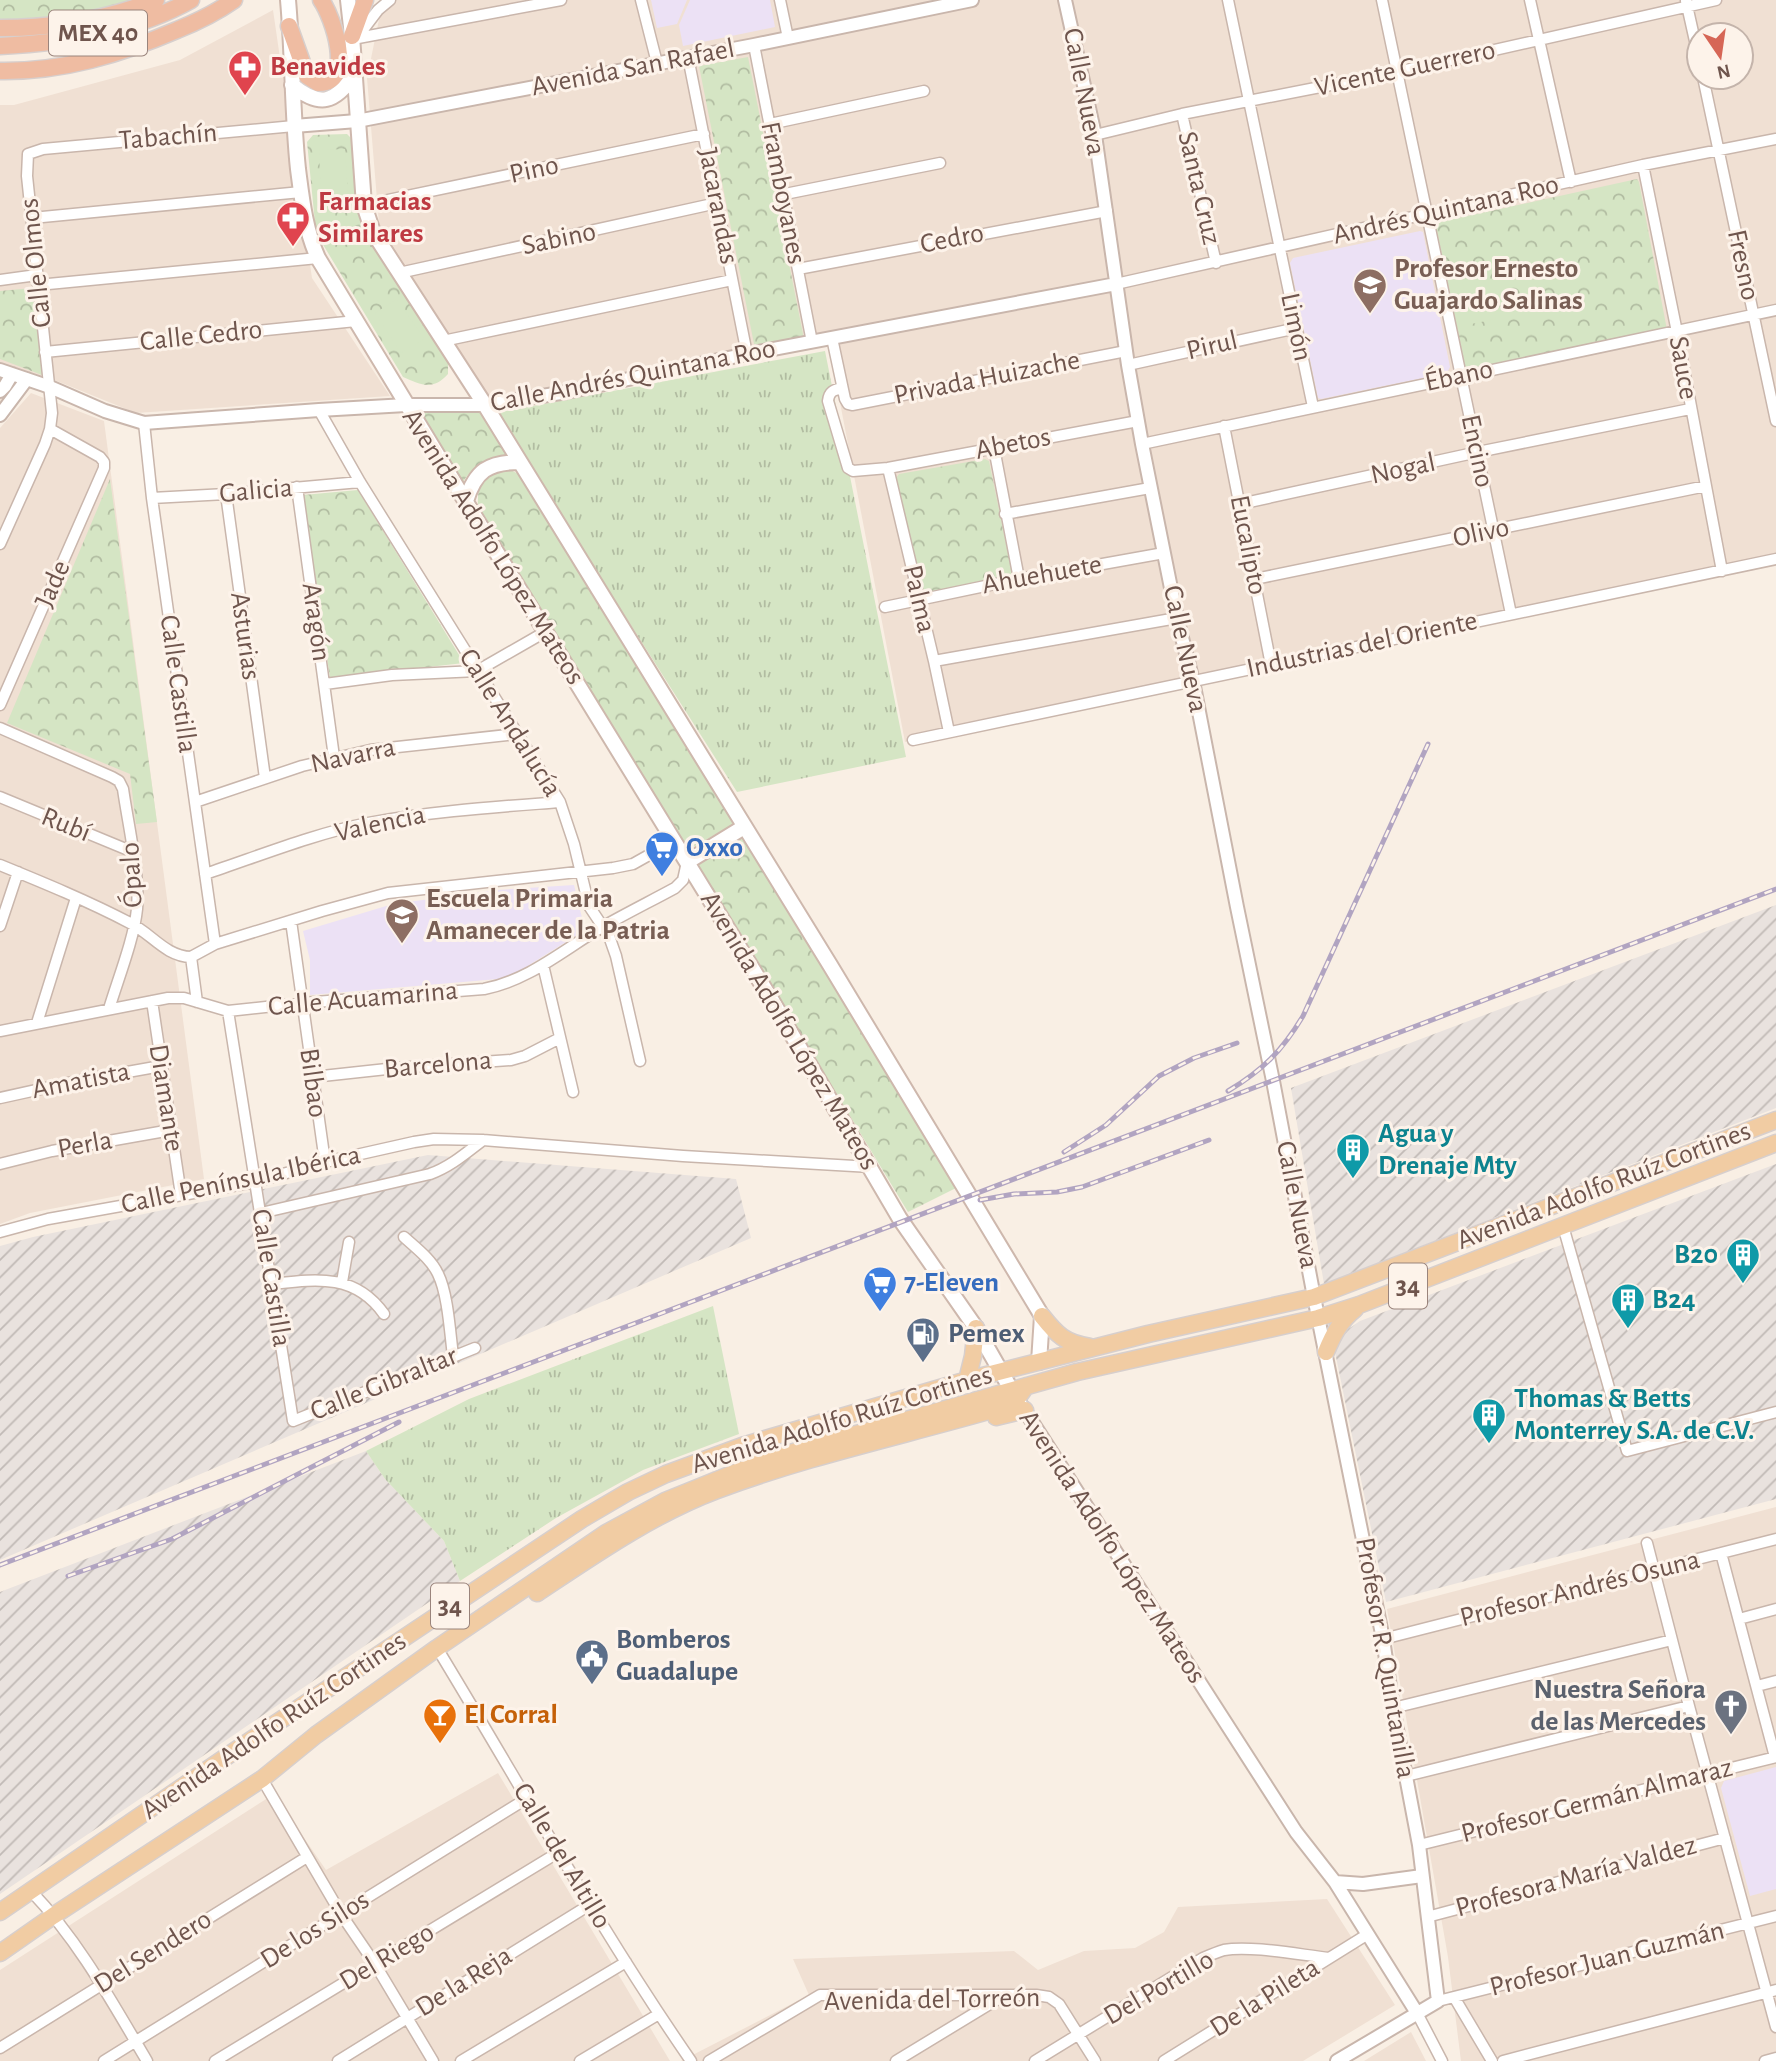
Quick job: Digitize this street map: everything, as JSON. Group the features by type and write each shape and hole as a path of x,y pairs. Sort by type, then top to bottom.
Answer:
{"highway":[{"path":"0,28 90,20 156,0"},
{"name":"MEX 40","path":"0,46 68,40 106,32 149,19 191,0"},
{"name":"MEX 40","path":"0,71 81,63 122,51 196,22 234,0"},
{"path":"289,12 307,76 318,83 330,81 338,68 338,48 328,9 321,0"},
{"path":"354,38 365,0"}],"main road":[{"path":"348,0 354,38 364,205 373,232 485,405 1042,1316 1056,1334 1064,1339 1077,1345 1096,1348"},
{"name":"Avenida Adolfo López Mateos","path":"289,12 294,126 301,192 305,223 318,258 687,862 900,1219 976,1328 999,1372 1020,1396"},
{"path":"292,85 306,96 325,99 342,92 355,74"},
{"path":"466,501 471,486 483,471 492,465 520,462"},
{"path":"687,862 744,827"},
{"name":"Avenida Adolfo Ruíz Cortines","path":"0,1912 236,1750 582,1519 666,1474 745,1445 967,1380 1314,1297 1776,1120"},
{"name":"Avenida Adolfo Ruíz Cortines","path":"0,1953 262,1779 316,1735 440,1646 606,1533 665,1501 776,1457 1020,1396 1160,1352 1318,1318 1360,1305 1776,1143"},
{"path":"1326,1352 1335,1331 1360,1305"},
{"name":"Avenida Adolfo López Mateos","path":"1039,1362 1042,1316"},
{"path":"967,1380 976,1328"},
{"path":"1020,1396 1039,1362"},
{"name":"Avenida Adolfo Ruíz Cortines","path":"440,1646 472,1636 612,1543 716,1491 771,1472 999,1408 1020,1396"}],"street":[{"path":"354,38 390,0"},
{"path":"354,38 561,0"},
{"path":"641,0 657,63"},
{"path":"780,0 788,38"},
{"name":"Avenida San Rafael","path":"294,126 357,121 972,0"},
{"name":"Calle Nueva","path":"1065,0 1095,135 1128,365 1150,488 1193,681 1318,1318"},
{"name":"Limón","path":"1228,0 1313,407"},
{"name":"Encino","path":"1382,0 1511,614"},
{"path":"1530,0 1572,182"},
{"name":"Vicente Guerrero","path":"1095,135 1182,114 1540,41 1687,3 1716,0"},
{"path":"1687,3 1691,21"},
{"name":"Framboyanes","path":"754,45 813,342"},
{"name":"Jacarandas","path":"688,57 747,354"},
{"path":"770,124 924,91"},
{"name":"Fresno","path":"1706,91 1753,315 1773,389 1776,421"},
{"name":"Santa Cruz","path":"1182,114 1216,263"},
{"name":"Tabachín","path":"43,149 294,126"},
{"name":"Pino","path":"364,205 704,134"},
{"name":"Andrés Quintana Roo","path":"1116,284 1643,165 1776,139"},
{"name":"Calle Olmos","path":"43,149 28,154 26,162 50,387 50,429"},
{"path":"785,194 940,163"},
{"name":"Sauce","path":"1643,165 1722,571"},
{"path":"32,218 301,192"},
{"name":"Sabino","path":"399,273 718,203"},
{"name":"Cedro","path":"798,269 1107,211"},
{"path":"0,280 37,280 318,258"},
{"path":"443,341 732,280"},
{"name":"Calle Andrés Quintana Roo","path":"6,372 50,387 105,411 144,422 407,405 485,405 566,393 747,354 1116,284"},
{"name":"Ébano","path":"1142,444 1776,310"},
{"name":"Calle Cedro","path":"45,352 356,321"},
{"name":"Pirul","path":"1128,365 1297,328"},
{"path":"832,338 842,388"},
{"name":"Privada Huizache","path":"842,388 848,404 852,405 1126,351"},
{"path":"0,391 5,386 6,372"},
{"path":"0,415 27,379"},
{"name":"Abetos","path":"842,388 832,391 828,401 848,468 853,471 888,468 1138,421"},
{"name":"Nogal","path":"1240,504 1690,409"},
{"name":"Calle Andalucía","path":"318,410 560,802 569,825 589,906 609,936 616,956 640,1061"},
{"name":"Calle Castilla","path":"144,422 152,498 215,944"},
{"name":"Eucalipto","path":"1224,426 1271,665"},
{"path":"0,544 50,429"},
{"name":"Jade","path":"0,705 104,468 100,457 50,429"},
{"path":"994,448 1019,579"},
{"name":"Palma","path":"888,468 949,732"},
{"name":"Galicia","path":"152,498 360,482"},
{"name":"Olivo","path":"1255,579 1706,486"},
{"name":"Aragón","path":"297,487 334,757"},
{"path":"1005,514 1150,488"},
{"name":"Asturias","path":"226,494 265,778"},
{"name":"Ahuehuete","path":"885,607 1164,553"},
{"name":"Industrias del Oriente","path":"913,740 1776,559"},
{"path":"934,661 1178,618"},
{"path":"325,684 391,676 477,671 545,632"},
{"name":"Ópalo","path":"0,728 119,781 123,789 137,893 134,925 109,1009"},
{"name":"Navarra","path":"195,802 334,757 402,745 516,734"},
{"name":"Rubí","path":"0,797 133,852"},
{"name":"Valencia","path":"205,874 365,824 440,812 560,802"},
{"path":"0,865 134,925 168,951 191,957 215,944 388,893 633,864 674,841"},
{"name":"Calle Acuamarina","path":"0,1031 167,998 184,998 228,1011 484,989 516,980 602,927 675,888 683,880 687,862"},
{"path":"0,926 18,872"},
{"path":"37,1023 76,898"},
{"name":"Bilbao","path":"291,921 325,1162"},
{"path":"191,957 197,1002"},
{"path":"543,965 573,1091"},
{"name":"Diamante","path":"152,1001 181,1195"},
{"name":"Calle Castilla","path":"228,1011 293,1421"},
{"name":"Barcelona","path":"313,1077 511,1060 560,1038"},
{"name":"Amatista","path":"0,1098 162,1066"},
{"name":"Perla","path":"0,1164 52,1150 171,1130"},
{"name":"Calle Península Ibérica","path":"0,1232 48,1219 254,1182 325,1162 434,1139 484,1140 683,1156 871,1167"},
{"name":"Calle Península Ibérica","path":"261,1213 430,1174 441,1170 484,1140"},
{"path":"1563,1226 1627,1451 1776,1412"},
{"path":"404,1237 429,1260 438,1273 443,1288 453,1356"},
{"path":"342,1282 349,1242"},
{"path":"272,1284 308,1280 342,1282 369,1297 384,1314"},
{"name":"Profesor R. Quintanilla","path":"1318,1318 1383,1639 1419,1845 1438,2001"},
{"name":"Calle Gibraltar","path":"293,1421 475,1348"},
{"name":"Avenida Adolfo López Mateos","path":"1020,1396 1289,1821 1335,1882 1416,2013"},
{"name":"Profesor Andrés Osuna","path":"1383,1639 1776,1539"},
{"path":"1647,1543 1748,1923 1771,1991 1776,2027"},
{"path":"1721,1553 1776,1757"},
{"path":"1738,1619 1776,1609"},
{"path":"1393,1708 1672,1640"},
{"name":"Calle del Altillo","path":"440,1646 526,1799 626,1962 691,2061"},
{"path":"1757,1686 1776,1681"},
{"path":"1406,1776 1689,1706"},
{"name":"Profesor Germán Almaraz","path":"1419,1845 1776,1757"},
{"path":"262,1779 341,1914 375,1964 433,2061"},
{"name":"De los Silos","path":"104,2061 526,1799"},
{"name":"Profesora María Valdez","path":"1427,1917 1725,1838"},
{"name":"Del Riego","path":"215,2061 559,1852"},
{"name":"Del Sendero","path":"0,2048 307,1857"},
{"path":"1335,1882 1363,1884 1422,1876"},
{"path":"31,1891 70,1936 147,2061"},
{"name":"De la Reja","path":"338,2061 591,1904"},
{"name":"Profesor Juan Guzmán","path":"1438,2001 1776,1916"},
{"path":"1329,1958 1368,1934"},
{"name":"Del Portillo","path":"1035,2061 1203,1958 1220,1951 1253,1950 1329,1958"},
{"name":"De la Pileta","path":"1164,2061 1329,1958"},
{"path":"461,2061 626,1962"},
{"path":"1503,2061 1771,1991"},
{"name":"Avenida del Torreón","path":"709,2061 820,1995 1036,1995 1049,1997 1059,2004 1095,2061"},
{"path":"896,2061 1003,1996"},
{"path":"1454,1997 1492,2061"},
{"path":"1337,2061 1438,2001"},
{"path":"1416,2013 1442,2061"},
{"path":"580,2061 659,2014"},
{"path":"1765,2061 1776,2058"}],"shaded area":[{"path":"383,0 1776,0 1776,563 905,742 829,345 490,399 379,224 367,78"},
{"path":"651,0 687,0 677,24 657,28"},
{"path":"690,0 770,0 775,27 683,46 679,25"},
{"path":"273,10 312,278 390,396 136,413 42,375 0,407 0,105 14,105 180,60"},
{"name":"Profesor Ernesto Guajardo Salinas","path":"1423,232 1450,367 1447,373 1318,398 1290,263 1293,258"},
{"path":"31,393 104,421 204,1179 30,1213 0,1224 0,428"},
{"name":"Escuela Primaria Amanecer de la Patria","path":"574,885 585,930 510,977 310,995 310,960 303,931 393,904 497,890"},
{"path":"1776,905 1776,1108 1324,1284 1291,1088"},
{"path":"428,1155 736,1179 751,1238 0,1560 0,1246"},
{"path":"1776,1164 1776,1499 1386,1602 1335,1352 1338,1336 1360,1321"},
{"path":"366,1451 385,1479 444,1541 460,1581 0,1894 0,1592"},
{"path":"1776,1507 1776,2061 1461,2061 1448,1957 1387,1609"},
{"path":"1776,1767 1776,1889 1750,1896 1721,1788 1724,1781"},
{"path":"498,1773 670,2061 0,2061 0,1970 274,1794 326,1870"},
{"path":"1327,1899 1395,2005 1303,2061 681,2061 809,1995 793,1959 1014,1951 1038,1970 1084,1951 1135,1948 1164,1932 1178,1907"},
{"path":"1411,2032 1426,2061 1364,2061"}],"green space":[{"path":"0,0 134,0 112,8 0,27"},
{"path":"748,57 804,339 755,349 699,66"},
{"path":"347,134 352,139 361,221 448,361 448,374 432,385 403,377 316,233 307,142 313,135"},
{"path":"345,149 348,196 321,198 319,150"},
{"path":"1637,179 1667,330 1470,372 1466,370 1436,226 1440,222"},
{"path":"1487,274 1496,319 1471,324 1462,279"},
{"path":"33,288 42,375 0,359 0,291"},
{"path":"397,299 424,339 401,353 375,313"},
{"path":"825,351 906,757 737,792 496,413"},
{"path":"417,411 483,413 512,456 482,462 462,484"},
{"path":"985,459 989,461 1012,573 1008,578 924,593 919,589 896,478 899,474"},
{"path":"500,469 511,470 520,475 735,823 688,850 478,508 478,494 483,479"},
{"path":"110,479 157,822 136,824 130,774 7,723"},
{"path":"358,490 464,663 330,678 303,495"},
{"path":"742,836 958,1187 908,1212 696,861"},
{"path":"713,1306 739,1434 643,1470 556,1518 460,1581 444,1541 385,1479 366,1451 469,1399"}],"railway":[{"path":"1228,1091 1271,1059 1303,1016 1428,744"},
{"path":"0,1565 1776,889"},
{"path":"1064,1152 1106,1125 1159,1076 1194,1058 1237,1043"},
{"path":"980,1200 1082,1187 1209,1140"},
{"path":"68,1576 172,1539 399,1422"}],"place":[{"name":"Benavides","path":"245,97"},
{"name":"Farmacias Similares","path":"293,248"},
{"name":"Profesor Ernesto Guajardo Salinas","path":"1370,315"},
{"name":"Oxxo","path":"662,878"},
{"name":"Escuela Primaria Amanecer de la Patria","path":"402,945"},
{"name":"Agua y Drenaje Mty","path":"1353,1180"},
{"name":"B20","path":"1743,1285"},
{"name":"7-Eleven","path":"880,1313"},
{"name":"B24","path":"1628,1330"},
{"name":"Pemex","path":"923,1364"},
{"name":"Thomas & Betts Monterrey S.A. de C.V.","path":"1489,1445"},
{"name":"Bomberos Guadalupe","path":"592,1686"},
{"name":"Nuestra Señora de las Mercedes","path":"1731,1736"},
{"name":"El Corral","path":"440,1745"}]}
